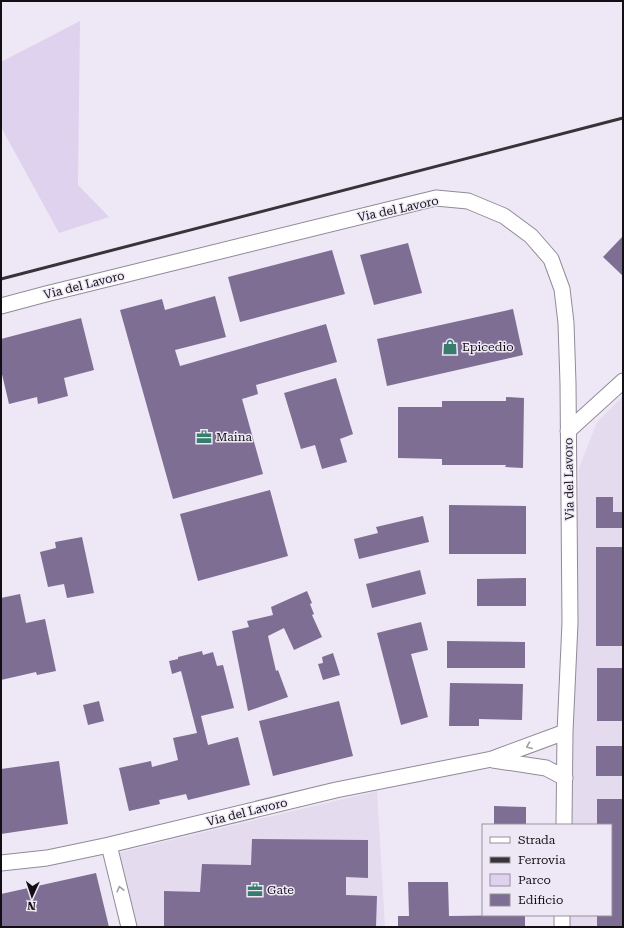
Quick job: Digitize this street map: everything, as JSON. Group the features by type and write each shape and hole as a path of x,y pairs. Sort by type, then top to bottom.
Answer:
{"street":[{"name":"Via del Lavoro","path":"1,306 436,198 468,201 504,216 531,236 551,259 562,289 566,323 570,623 565,732 564,824"},
{"path":"568,431 623,381"},
{"name":"Via del Lavoro","path":"1,863 47,858 109,845 336,790 492,760 565,732"},
{"name":"Via del Lavoro","path":"492,760 546,768 565,778"},
{"path":"109,845 129,927"},
{"path":"562,916 562,927"}],"shaded area":[{"path":"623,396 623,927 568,927 568,916 612,916 612,824 571,824 579,468 597,422"},
{"name":"Gate","path":"377,791 385,927 137,927 117,853"}],"green space":[{"path":"80,21 78,185 109,217 59,233 1,127 1,62"}],"building":[{"path":"623,236 623,276 603,257"},
{"path":"408,243 422,293 374,305 360,255"},
{"path":"332,250 345,294 240,322 228,277"},
{"path":"215,296 226,337 175,350 180,366 326,324 337,362 256,385 258,394 242,399 263,474 173,499 120,310 162,299 165,310"},
{"name":"Epicedio","path":"513,309 523,355 387,386 377,339"},
{"path":"81,318 94,370 64,378 68,396 38,404 37,397 9,404 1,370 1,339"},
{"path":"336,378 353,434 340,439 347,462 322,469 315,445 301,449 284,393"},
{"path":"506,397 524,398 523,468 505,467 506,465 442,465 442,459 398,458 398,407 442,407 442,401 506,401"},
{"path":"270,490 288,556 198,581 180,514"},
{"path":"596,497 613,497 613,512 623,512 623,528 596,528"},
{"path":"449,505 526,506 526,554 449,554"},
{"path":"423,516 429,542 359,559 354,539 378,533 376,527"},
{"path":"82,537 94,593 67,598 64,584 48,587 40,552 56,548 55,542"},
{"path":"596,547 623,547 623,646 596,646"},
{"path":"420,570 426,594 372,608 366,584"},
{"path":"526,578 526,606 477,606 477,579"},
{"path":"307,591 312,603 310,604 314,614 312,615 322,637 294,650 284,628 268,636 276,671 278,670 288,697 248,711 232,631 249,627 247,621 273,615 271,607"},
{"path":"20,594 26,623 45,619 56,671 37,675 36,672 1,680 1,598"},
{"path":"421,622 428,650 411,654 428,717 401,725 377,633"},
{"path":"447,641 525,642 525,668 447,668"},
{"path":"202,651 203,655 213,652 217,666 223,665 234,708 201,716 208,745 238,737 250,785 188,800 186,794 159,800 160,804 129,811 119,768 151,761 152,767 178,760 173,738 197,733 181,671 172,674 169,661 178,659 178,657"},
{"path":"333,653 340,675 323,680 318,664 323,663 322,657"},
{"path":"597,668 623,668 623,721 597,721"},
{"path":"450,683 523,684 522,720 479,719 479,726 449,726"},
{"path":"99,701 104,721 88,725 83,705"},
{"path":"339,701 353,756 273,776 259,721"},
{"path":"596,746 623,746 623,776 596,776"},
{"path":"59,761 68,824 1,834 1,769"},
{"path":"597,799 623,799 623,927 597,927 597,916 612,916 612,824 597,824"},
{"path":"494,806 526,807 526,824 494,824"},
{"path":"252,839 368,840 368,878 346,877 346,895 377,896 376,927 164,927 164,891 200,892 202,864 251,865"},
{"path":"96,873 109,927 1,927 1,894"},
{"path":"408,882 448,882 449,916 525,916 525,927 398,927 398,916 409,916"}],"railway":[{"path":"1,279 623,118"}],"place":[{"name":"Epicedio","path":"450,347"},
{"name":"Maina","path":"204,437"},
{"name":"Gate","path":"255,890"}]}
